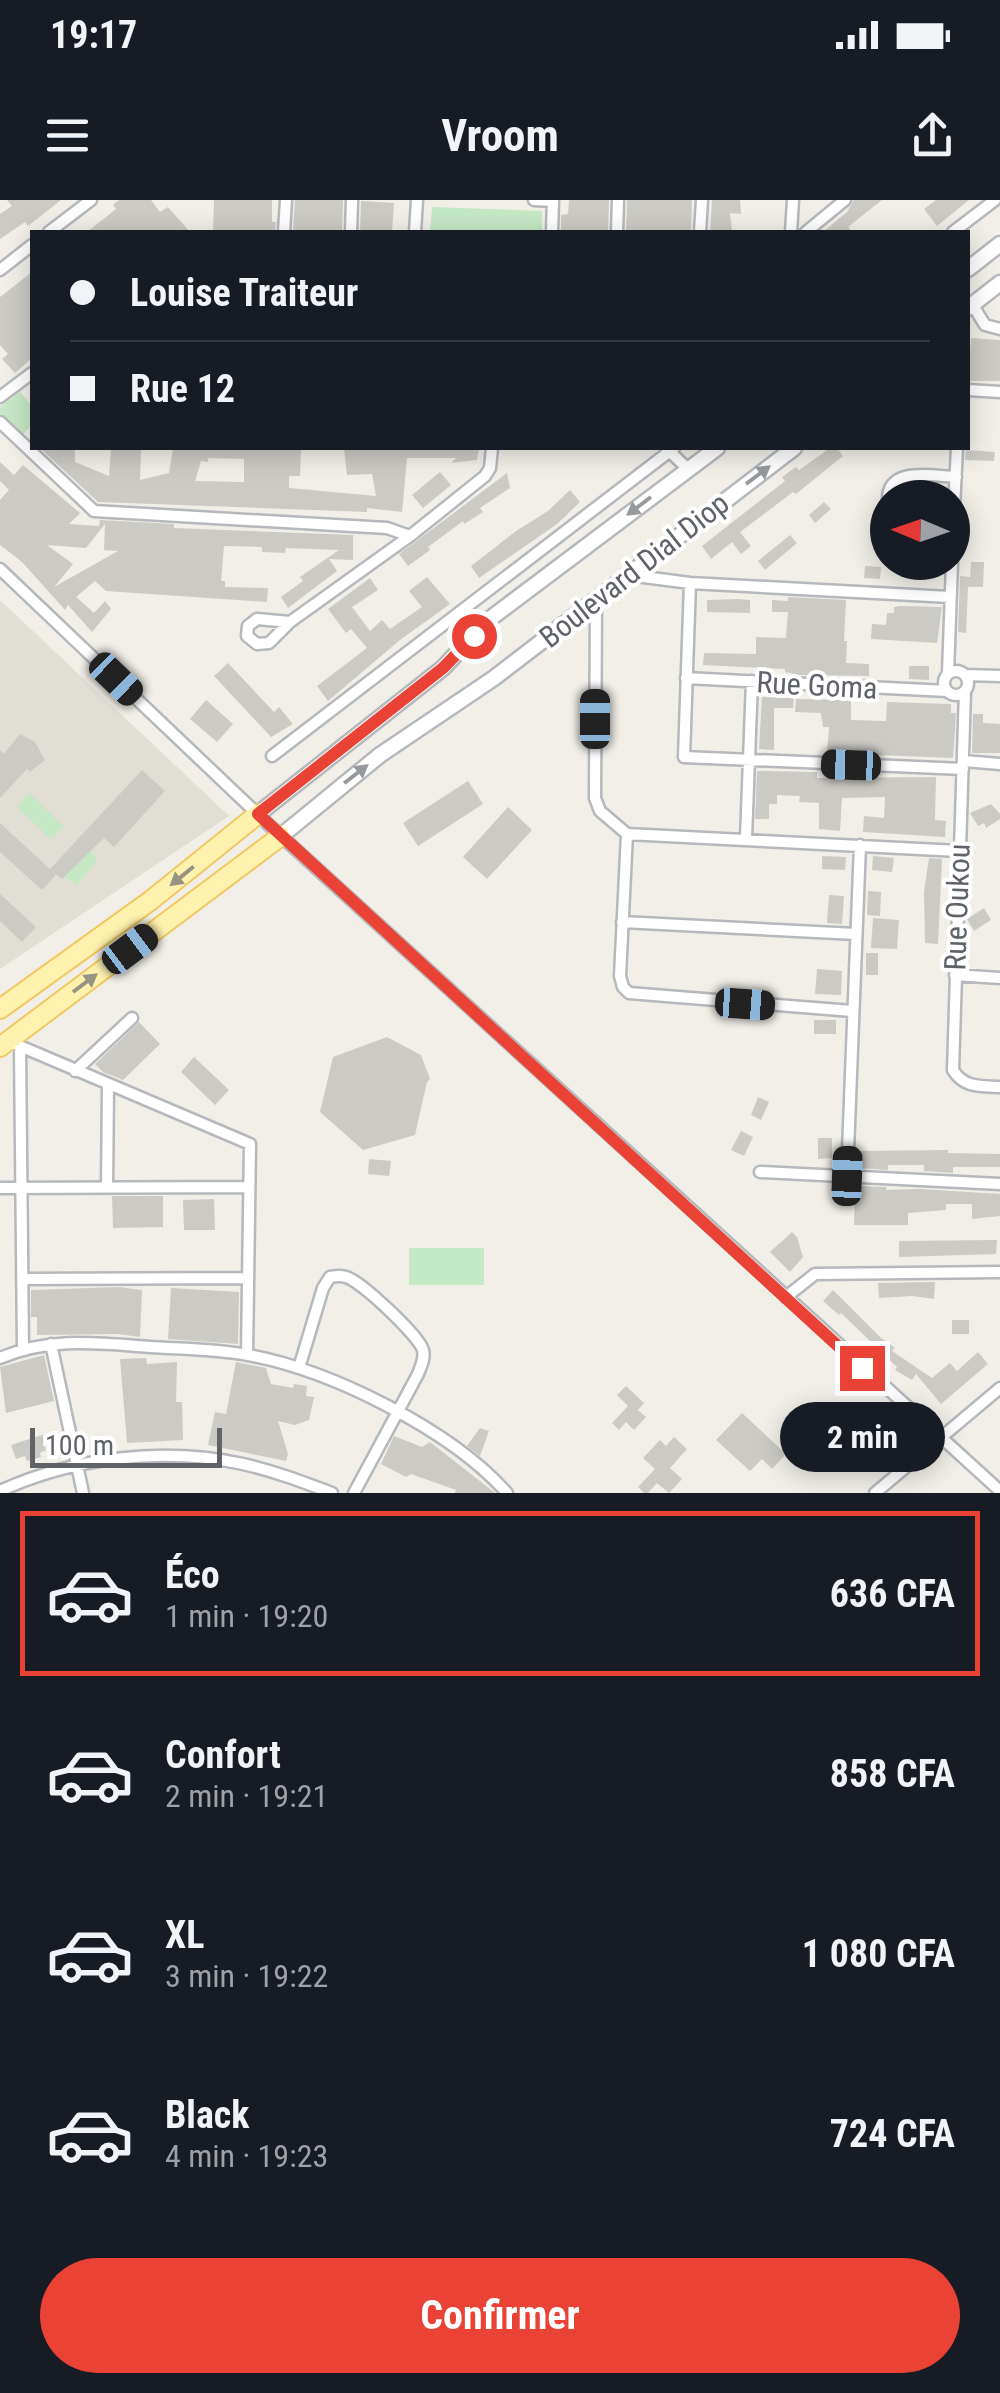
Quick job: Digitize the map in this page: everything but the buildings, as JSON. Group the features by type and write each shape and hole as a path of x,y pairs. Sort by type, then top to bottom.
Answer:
{"main road":[{"path":"0,1009 150,902 258,814"},
{"path":"9,1045 281,836"}],"street":[{"path":"52,230 91,200"},
{"path":"284,230 286,200"},
{"path":"351,230 352,200"},
{"path":"415,230 416,200"},
{"path":"534,200 553,200 552,230"},
{"path":"617,230 618,200"},
{"path":"700,230 702,200"},
{"path":"791,230 793,200"},
{"path":"808,230 845,200"},
{"path":"956,230 995,200"},
{"path":"970,267 1000,244"},
{"path":"0,270 30,247"},
{"path":"1000,283 970,306 985,324 1000,329"},
{"path":"0,397 28,377"},
{"path":"970,390 1000,392"},
{"path":"0,422 30,446"},
{"path":"34,450 94,511 386,528 410,536"},
{"path":"290,622 410,536 485,476 492,450"},
{"path":"272,756 667,450"},
{"path":"672,450 688,469"},
{"name":"Boulevard Dial Diop","path":"258,814 443,668 486,622 709,450"},
{"name":"Boulevard Dial Diop","path":"281,836 380,755 494,678 791,450"},
{"path":"956,480 957,450"},
{"path":"895,480 902,476 956,476"},
{"path":"0,569 281,836 1000,1491"},
{"path":"628,574 690,583 950,596"},
{"path":"951,580 948,673 944,682 947,691 954,695 965,691 965,675"},
{"path":"690,583 684,757 1000,764"},
{"path":"596,599 595,798 609,821 627,834 958,851"},
{"path":"948,673 957,670 965,675 1000,676"},
{"name":"Rue Goma","path":"686,678 947,691"},
{"path":"746,838 752,682"},
{"name":"Rue Oukou","path":"965,691 953,1070 959,1080 970,1086 1000,1088"},
{"path":"627,834 620,976 623,987 638,996 852,1012"},
{"path":"847,1176 860,845"},
{"path":"622,922 856,934"},
{"path":"954,975 1000,978"},
{"path":"75,1071 132,1018"},
{"path":"23,1348 22,1188 9,1045 250,1144 247,1354"},
{"path":"107,1188 108,1085"},
{"path":"760,1172 1000,1184"},
{"path":"0,1188 249,1187"},
{"path":"786,1297 816,1274 1000,1272"},
{"path":"299,1368 323,1288 330,1277 346,1277 368,1292 422,1346 422,1364 354,1493"},
{"path":"22,1279 248,1278"},
{"path":"0,1358 23,1348 71,1341 247,1354 299,1368 399,1412 459,1449 507,1493"},
{"path":"51,1344 83,1493"},
{"path":"875,1493 1000,1388"},
{"path":"0,1491 76,1466 130,1458 186,1457 241,1464 332,1493"}],"shaded area":[{"path":"0,600 229,816 0,969"}],"green space":[{"path":"432,207 542,211 542,230 430,230"},
{"path":"20,392 30,404 30,426 22,436 0,413 0,407"},
{"path":"29,793 63,826 51,839 17,807"},
{"path":"89,850 98,859 76,886 65,876"},
{"path":"409,1248 484,1248 484,1285 409,1285"}],"route":[{"path":"474,636 417,690 258,814 862,1368"}]}
